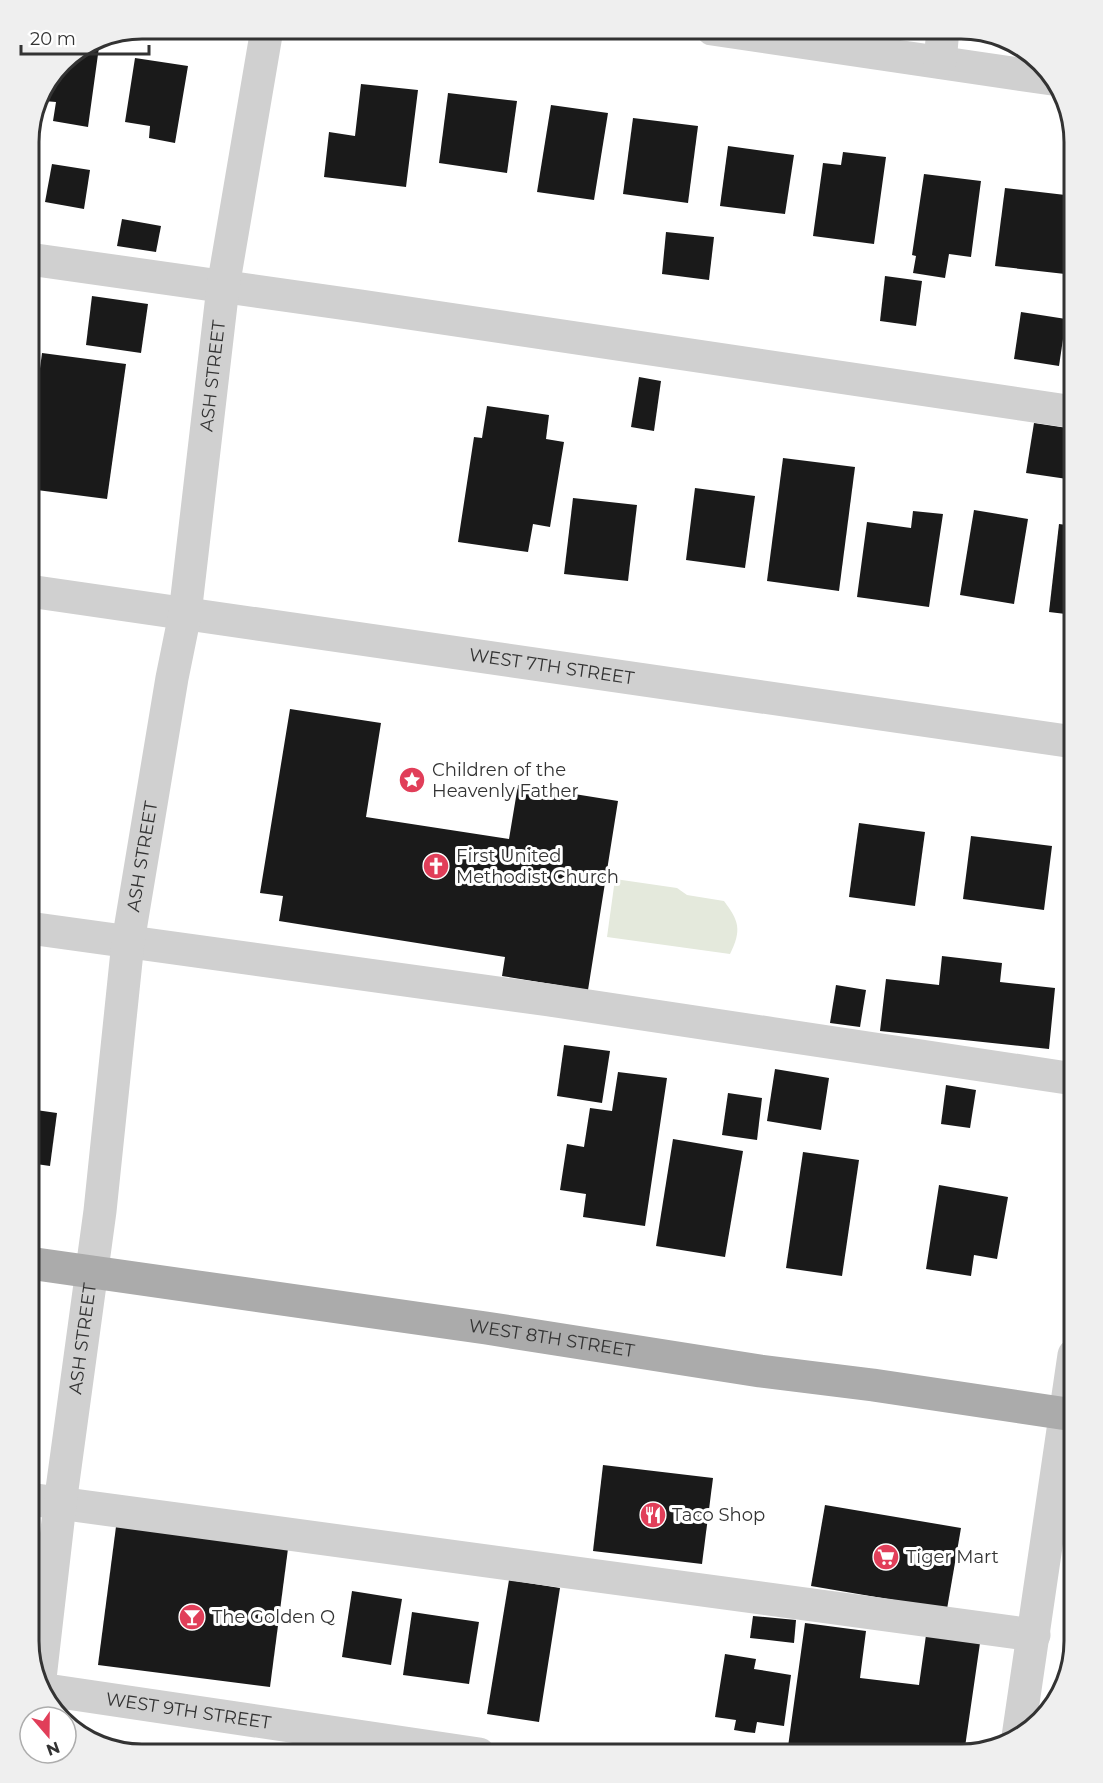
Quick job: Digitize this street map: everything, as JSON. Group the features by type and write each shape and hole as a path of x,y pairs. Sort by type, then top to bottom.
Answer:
{"main road":[{"name":"WEST 8TH STREET","path":"39,1265 1064,1414"}],"street":[{"name":"ASH STREET","path":"42,1664 60,1504 92,1273 128,942 172,678 185,614 223,287 265,39"},
{"path":"781,39 1041,77"},
{"path":"940,62 942,39"},
{"path":"39,260 1064,411"},
{"name":"WEST 7TH STREET","path":"39,592 1064,741"},
{"path":"39,929 549,1000 1064,1077"},
{"path":"1020,1726 1064,1457"},
{"path":"39,1501 1034,1635"},
{"name":"WEST 9TH STREET","path":"52,1690 412,1744"}],"shaded area":[{"path":"615,879 677,888 687,895 724,901 733,914 737,926 736,938 730,954 607,937"}],"building":[{"path":"99,49 88,127 53,121 56,102 48,101 60,79 74,64"},
{"path":"135,58 188,66 175,143 149,138 150,126 125,122"},
{"path":"361,84 418,90 406,187 324,177 329,132 355,136"},
{"path":"448,93 517,101 507,173 439,163"},
{"path":"551,105 608,113 594,200 537,192"},
{"path":"633,118 698,126 688,203 623,194"},
{"path":"728,146 794,155 785,214 720,206"},
{"path":"843,152 886,157 874,244 813,236 823,163 841,165"},
{"path":"52,164 90,170 84,209 45,202"},
{"path":"924,174 981,181 971,257 949,254 945,278 913,273 916,256 912,255"},
{"path":"1005,188 1064,195 1064,274 995,266"},
{"path":"122,219 161,226 156,252 117,246"},
{"path":"666,232 714,237 709,280 662,274"},
{"path":"885,276 922,281 916,326 880,321"},
{"path":"92,296 148,304 141,353 86,345"},
{"path":"1021,312 1064,319 1059,366 1014,359"},
{"path":"42,353 126,364 107,499 39,490 39,376"},
{"path":"639,377 661,381 654,431 631,427"},
{"path":"487,406 549,415 546,439 564,442 550,527 533,524 528,552 458,542 474,437 482,438"},
{"path":"1034,423 1064,428 1064,479 1026,473"},
{"path":"783,458 855,467 839,591 767,581"},
{"path":"695,488 755,496 745,568 686,560"},
{"path":"573,498 637,505 628,581 564,574"},
{"path":"974,510 1028,519 1014,604 960,595"},
{"path":"913,511 943,514 929,607 857,597 867,522 911,528"},
{"path":"1059,524 1064,525 1064,614 1049,612"},
{"name":"First United Methodist Church","path":"290,709 381,723 366,817 509,839 518,785 618,801 588,990 502,976 505,957 279,921 283,896 260,893"},
{"path":"859,823 925,832 915,906 849,897"},
{"path":"971,836 1052,846 1044,910 963,899"},
{"path":"942,956 1002,963 1000,982 1055,988 1049,1049 880,1031 886,979 939,985"},
{"path":"836,985 866,990 860,1027 830,1023"},
{"path":"564,1045 610,1051 602,1103 557,1096"},
{"path":"775,1069 829,1078 821,1130 767,1121"},
{"path":"618,1072 667,1078 645,1226 583,1217 586,1194 560,1190 567,1144 584,1147 590,1108 612,1111"},
{"path":"946,1085 976,1090 970,1128 941,1124"},
{"path":"728,1093 762,1098 757,1140 722,1135"},
{"path":"39,1110 57,1113 50,1166 39,1164"},
{"path":"673,1139 743,1151 725,1257 656,1246"},
{"path":"803,1152 859,1160 842,1276 786,1268"},
{"path":"939,1185 1008,1197 997,1259 974,1255 971,1276 926,1269"},
{"name":"Taco Shop","path":"603,1465 713,1478 702,1564 593,1551"},
{"name":"Tiger Mart","path":"825,1505 961,1528 947,1609 811,1586"},
{"name":"The Golden Q","path":"117,1519 289,1541 270,1687 98,1665"},
{"path":"509,1580 560,1588 539,1722 487,1714"},
{"path":"352,1591 402,1599 391,1665 342,1657"},
{"path":"412,1612 479,1622 469,1684 403,1675"},
{"path":"753,1616 796,1620 794,1643 750,1638"},
{"path":"805,1623 866,1631 860,1678 919,1685 926,1635 980,1643 965,1744 788,1744"},
{"path":"725,1654 756,1659 754,1669 791,1675 784,1726 757,1722 755,1733 746,1732 734,1730 736,1720 715,1717"}],"place":[{"name":"Children of the Heavenly Father","path":"412,780"},
{"name":"First United Methodist Church","path":"436,866"},
{"name":"Taco Shop","path":"653,1515"},
{"name":"Tiger Mart","path":"886,1557"},
{"name":"The Golden Q","path":"192,1617"}]}
